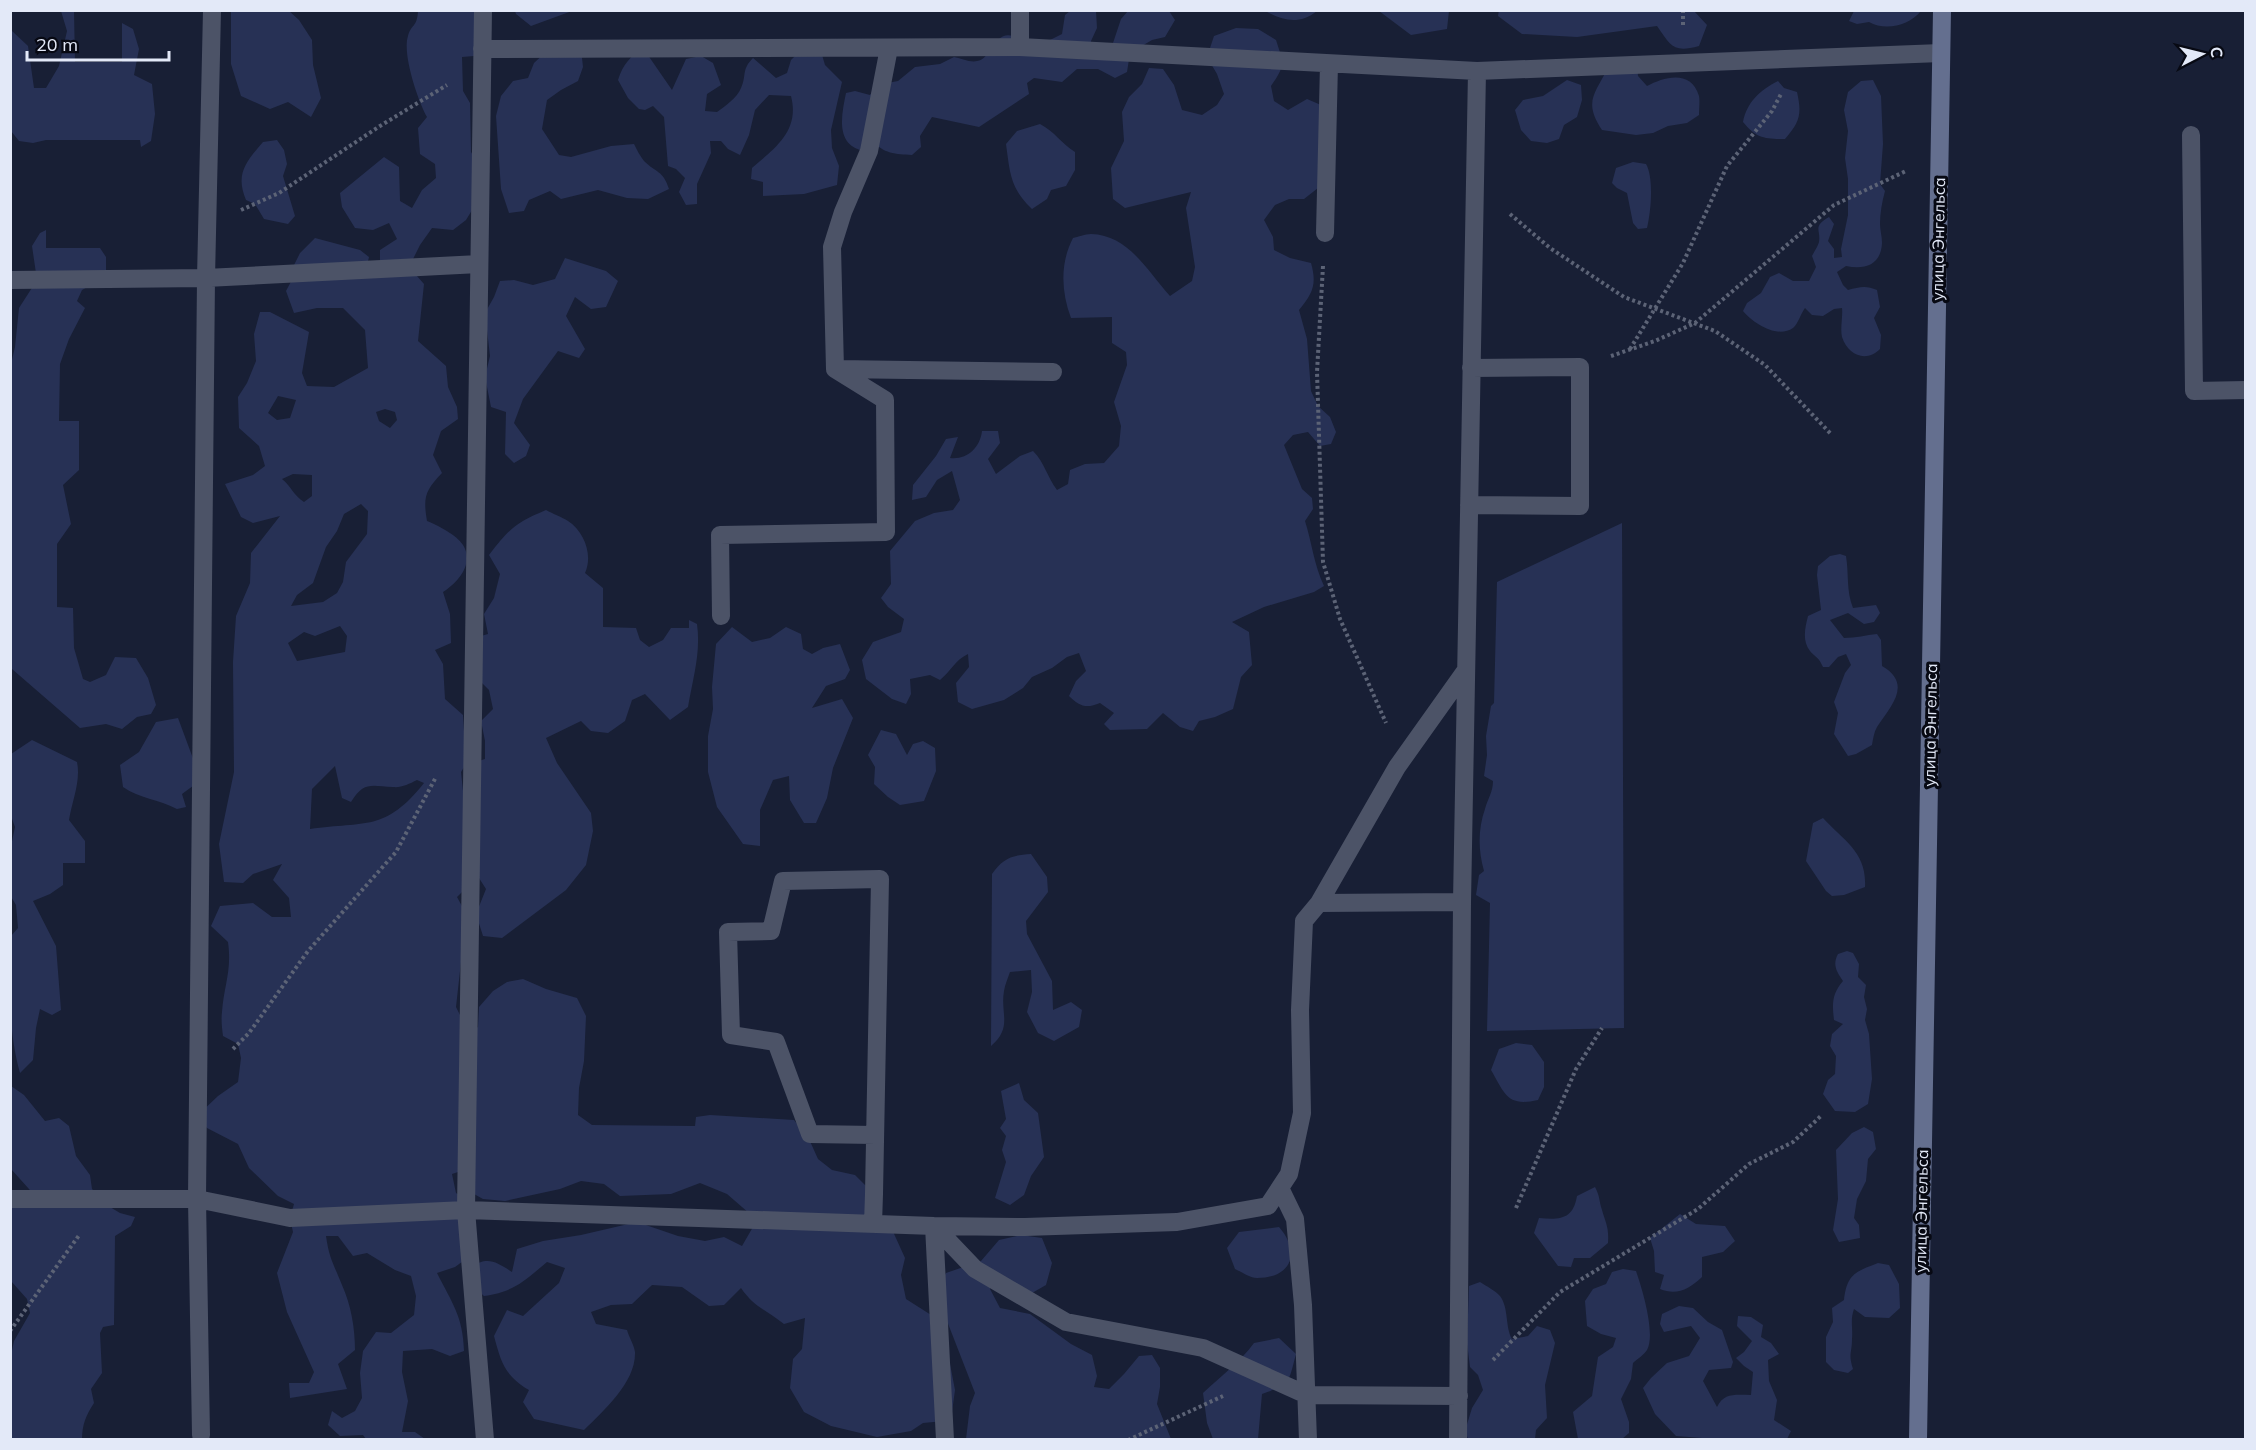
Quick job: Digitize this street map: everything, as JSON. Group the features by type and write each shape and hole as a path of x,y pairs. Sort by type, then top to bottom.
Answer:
{"street":[{"name":"улица Энгельса","path":"1918,1440 1942,10"}],"lane":[{"path":"201,1435 197,1199 206,278 212,10"},
{"path":"483,10 466,1210 485,1440"},
{"path":"1020,10 1020,47"},
{"path":"482,57 1020,47 1477,72 1941,53"},
{"path":"835,369 832,247 843,212 869,151 890,48"},
{"path":"1325,232 1329,64"},
{"path":"1458,1440 1462,902 1477,72"},
{"path":"2191,135 2194,391 2246,390"},
{"path":"10,280 206,278 479,264"},
{"path":"1469,505 1580,506 1580,368 1472,368"},
{"path":"835,369 1053,372"},
{"path":"721,616 720,535 886,532 885,400 835,369"},
{"path":"10,1198 197,1199 290,1218 466,1210 1025,1227 1177,1222 1268,1206 1289,1174 1302,1113 1300,1010 1304,921 1319,903 1397,767 1466,670"},
{"path":"873,1224 875,1135 880,879 783,881 771,931 728,932 731,1035 776,1042 810,1134 875,1135"},
{"path":"1319,903 1462,902"},
{"path":"1280,1188 1295,1219 1303,1305 1308,1440"},
{"path":"934,1226 975,1269 1066,1322 1203,1348 1307,1395 1459,1396"},
{"path":"934,1226 945,1440"}],"path":[{"path":"207,225 279,193 482,57"},
{"path":"1629,350 1683,263 1727,166 1772,111 1800,59"},
{"path":"1580,368 1695,324 1834,205 1939,156"},
{"path":"1475,185 1550,248 1624,297 1715,331 1765,365 1831,434"},
{"path":"1325,232 1317,372 1323,562 1340,619 1387,725 1397,767"},
{"path":"198,1087 249,1032 308,951 396,852 437,775"},
{"path":"1516,1208 1576,1069 1602,1028"},
{"path":"1459,1396 1560,1292 1698,1209 1749,1164 1793,1142 1822,1115"},
{"path":"10,1331 79,1235 119,1199"},
{"path":"1128,1440 1268,1377"}],"shaded area":[{"path":"515,10 572,11 531,26 516,14"},
{"path":"1499,10 1694,11 1707,25 1699,46 1683,49 1670,43 1657,26 1577,37 1522,34 1498,16"},
{"path":"1854,10 1921,11 1910,20 1897,26 1882,26 1869,22 1857,24 1849,21"},
{"path":"61,11 74,11 75,62 122,62 122,23 133,29 139,49 134,75 152,84 155,114 151,141 141,147 140,140 46,140 33,143 19,141 11,131 11,30 28,46 34,88 46,88 59,66 67,31"},
{"path":"231,11 289,11 299,20 312,40 313,65 321,98 311,117 288,102 270,109 241,96 231,64"},
{"path":"418,11 480,11 474,56 462,57 463,91 470,103 471,152 480,166 480,197 466,220 453,230 432,228 409,267 424,284 418,341 446,366 448,387 457,407 458,419 441,431 433,455 442,473 429,490 425,506 427,521 456,538 463,545 467,559 459,578 443,592 450,614 451,643 435,650 443,664 445,699 463,715 466,764 461,772 464,800 472,763 485,759 485,741 481,721 493,709 489,690 473,674 474,638 488,634 484,614 494,598 500,574 489,555 520,523 546,510 568,521 579,531 588,552 585,573 603,588 603,627 636,628 640,640 649,647 663,640 671,628 689,628 689,620 697,624 698,635 696,666 688,707 670,720 645,694 632,700 625,721 608,733 591,731 581,721 546,738 557,763 591,813 593,831 586,865 566,890 502,938 483,936 476,914 486,889 479,878 457,897 470,921 461,962 456,1007 469,1033 478,1027 479,1007 493,991 507,982 523,979 577,998 586,1016 578,1115 592,1125 695,1126 696,1117 710,1115 794,1120 809,1139 818,1159 832,1170 855,1175 874,1194 879,1215 890,1225 905,1258 901,1275 906,1299 939,1320 940,1345 950,1364 955,1390 952,1412 944,1421 923,1423 911,1431 877,1437 831,1426 804,1412 790,1388 793,1359 802,1349 805,1318 784,1324 756,1304 741,1288 724,1305 709,1306 682,1287 652,1285 632,1304 611,1305 591,1312 596,1324 627,1330 634,1347 634,1363 625,1385 617,1395 584,1430 534,1419 523,1402 529,1390 514,1379 505,1367 494,1336 507,1310 523,1316 559,1283 565,1268 547,1262 511,1288 484,1296 472,1286 471,1267 487,1261 501,1265 512,1272 517,1249 543,1241 637,1222 678,1236 705,1241 724,1237 742,1246 757,1220 727,1194 700,1183 671,1194 620,1196 604,1184 581,1181 560,1189 505,1201 483,1199 474,1194 467,1169 452,1174 456,1193 467,1200 470,1256 455,1267 437,1273 459,1319 464,1351 450,1356 432,1349 403,1351 402,1372 408,1401 402,1432 415,1432 425,1439 366,1439 363,1435 340,1436 328,1425 332,1411 342,1418 355,1411 362,1398 360,1373 363,1351 376,1332 391,1333 414,1315 416,1296 411,1276 395,1270 367,1253 353,1256 338,1236 326,1236 330,1256 348,1300 353,1325 355,1350 338,1364 347,1389 290,1398 289,1383 309,1383 314,1372 287,1312 277,1273 293,1232 290,1218 294,1204 278,1196 249,1168 238,1144 207,1128 197,1116 218,1096 238,1082 241,1058 238,1044 223,1036 222,1015 228,970 228,942 211,926 220,906 253,903 272,917 291,917 289,898 273,880 282,864 253,874 243,883 224,882 219,844 234,772 233,662 236,616 250,583 251,553 280,516 253,523 241,517 225,484 253,475 265,466 259,446 239,428 238,397 256,361 254,334 260,312 270,312 309,332 302,373 307,386 334,387 368,368 365,330 343,308 317,308 294,313 286,291 295,274 294,265 300,253 315,238 360,250 369,257 366,270 380,269 380,250 397,239 389,223 373,230 355,228 342,207 340,193 384,157 399,167 400,201 412,208 422,190 436,178 435,164 420,154 418,128 427,117 415,89 407,54 408,36","holes":["278,396 296,400 290,418 277,420 268,413","385,409 395,412 397,420 390,428 379,421 376,412","293,474 312,475 312,496 304,502 282,479","361,504 368,511 367,534 346,562 343,582 337,593 323,602 291,606 297,595 313,583 326,547 337,531 344,514","340,626 347,636 345,652 297,661 288,643 304,632 315,636","335,766 342,798 351,802 360,791 369,786 399,787 417,780 424,783 398,810 386,817 360,824 310,829 312,789"]},
{"path":"1070,11 1096,11 1097,28 1091,41 1092,55 1110,52 1121,19 1128,11 1169,11 1175,20 1165,37 1152,40 1130,53 1127,72 1115,78 1098,69 1077,69 1062,82 1034,78 1027,83 1029,94 979,127 932,117 920,136 921,147 912,155 885,151 872,140 860,150 847,141 842,126 846,93 855,91 870,95 877,85 898,81 915,67 940,64 954,57 977,61 986,55 1001,37 1007,35 1016,37 1034,48 1062,34 1065,15"},
{"path":"1265,11 1317,11 1304,18 1291,20"},
{"path":"1379,11 1449,11 1447,29 1411,35"},
{"path":"1236,28 1258,29 1276,40 1282,64 1271,86 1274,101 1288,110 1307,99 1321,105 1318,188 1304,199 1289,199 1275,205 1264,220 1273,237 1274,250 1290,258 1311,263 1313,270 1314,283 1308,298 1299,310 1307,339 1311,391 1318,406 1330,417 1336,432 1331,444 1320,446 1308,432 1293,435 1284,445 1302,489 1312,498 1313,509 1305,521 1324,586 1314,592 1264,607 1232,622 1249,632 1252,665 1241,677 1233,709 1199,721 1193,731 1180,727 1163,713 1147,729 1110,730 1104,724 1114,713 1100,703 1083,706 1069,696 1076,681 1086,671 1079,653 1067,657 1052,668 1032,677 1023,688 1004,700 972,709 958,702 956,683 969,667 968,654 940,680 930,675 910,679 911,694 906,704 892,699 866,679 862,660 873,642 901,632 904,619 888,607 881,598 891,584 890,551 915,521 934,513 953,510 960,500 952,471 937,480 926,497 912,500 913,485 946,439 958,437 950,458 956,458 972,452 979,443 982,431 998,431 1000,443 988,459 996,474 1020,456 1033,451 1057,490 1068,484 1070,470 1085,464 1104,463 1119,446 1121,426 1114,402 1127,365 1126,352 1112,343 1112,317 1071,318 1065,298 1063,277 1066,257 1073,238 1089,234 1104,236 1116,241 1136,256 1170,296 1192,281 1195,267 1186,208 1191,192 1125,208 1113,199 1111,168 1124,141 1122,112 1129,97 1142,84 1149,68 1163,69 1174,85 1182,110 1202,115 1217,105 1224,94 1217,74 1207,57 1214,36"},
{"path":"643,48 672,90 686,59 701,56 713,63 721,85 707,94 705,111 717,112 739,92 747,66 753,58 776,78 787,73 791,60 803,48 820,48 825,65 842,82 831,130 832,148 839,166 837,185 804,194 763,196 763,182 751,179 752,168 784,138 792,119 793,108 791,96 769,95 755,110 749,135 740,155 728,149 721,141 710,141 711,153 697,184 697,204 686,205 679,192 685,178 676,169 668,166 664,117 653,106 645,110 639,109 628,98 618,80 628,61"},
{"path":"549,49 581,49 583,67 578,81 547,100 542,129 559,155 571,157 611,146 634,144 644,161 664,178 669,189 648,199 627,198 598,190 561,199 550,191 529,200 524,211 509,213 501,189 496,116 501,96 513,81 528,78 534,63"},
{"path":"1637,65 1638,76 1647,86 1669,78 1684,79 1690,82 1699,96 1699,115 1687,123 1668,126 1653,133 1636,135 1602,130 1596,120 1592,104 1599,84 1609,66"},
{"path":"1567,80 1581,85 1582,100 1577,117 1564,125 1559,139 1547,143 1531,141 1521,130 1515,110 1523,100 1543,96"},
{"path":"1873,80 1881,96 1883,144 1880,184 1885,191 1880,216 1881,250 1879,256 1871,264 1859,267 1846,266 1837,272 1848,290 1869,287 1877,290 1880,307 1874,318 1881,335 1880,349 1869,356 1863,356 1853,352 1842,337 1842,308 1834,309 1823,316 1812,315 1805,308 1793,328 1780,332 1759,325 1743,311 1747,303 1761,293 1770,277 1779,273 1793,281 1809,281 1816,267 1812,256 1819,242 1818,228 1829,217 1834,224 1828,241 1834,249 1834,258 1842,257 1841,249 1848,215 1848,179 1845,158 1848,131 1844,110 1848,92 1861,81"},
{"path":"1778,81 1784,88 1797,92 1799,112 1797,122 1785,139 1761,137 1743,122 1745,115 1755,97"},
{"path":"1040,124 1075,152 1075,170 1066,186 1051,190 1047,199 1032,209 1019,194 1012,180 1006,144 1017,131"},
{"path":"277,140 284,150 287,164 283,176 295,216 288,224 264,219 255,204 246,200 243,191 242,175 247,162 263,142"},
{"path":"1633,162 1646,164 1649,170 1651,195 1647,228 1638,229 1633,223 1627,193 1612,183 1616,168"},
{"path":"46,230 46,248 100,248 106,257 106,270 100,280 82,290 77,301 85,308 69,339 60,364 59,421 79,421 79,470 63,485 71,524 57,544 57,607 73,608 74,648 83,679 90,682 106,675 115,657 136,658 148,678 156,705 151,714 137,717 122,729 106,724 80,728 12,669 10,650 11,364 19,308 37,280 32,246 40,233"},
{"path":"565,258 606,271 618,281 606,307 591,309 575,297 566,316 585,349 579,358 558,351 523,399 514,423 530,445 526,456 514,463 505,454 506,412 491,407 485,377 490,356 485,313 500,281 514,280 533,285 555,279"},
{"path":"1622,523 1624,1028 1487,1031 1490,903 1476,895 1479,875 1484,871 1480,847 1481,824 1493,785 1493,781 1484,776 1487,755 1486,736 1491,706 1494,703 1497,582"},
{"path":"1840,554 1846,556 1848,589 1853,608 1876,605 1880,613 1874,622 1864,624 1848,613 1830,620 1844,638 1877,634 1881,640 1882,666 1891,673 1898,688 1893,703 1876,729 1872,745 1848,756 1834,734 1838,713 1834,702 1845,673 1851,665 1846,654 1838,657 1829,667 1823,667 1819,659 1807,647 1805,634 1808,616 1821,610 1818,566 1830,556"},
{"path":"732,627 752,642 770,638 786,627 801,634 803,649 812,654 823,648 840,644 850,670 845,679 826,686 812,708 842,699 853,718 833,768 827,798 816,823 804,823 790,800 789,776 773,780 760,810 760,846 743,844 717,807 708,772 708,736 713,709 712,687 716,644"},
{"path":"178,718 201,780 182,794 186,807 177,809 123,787 120,765 139,752 156,722"},
{"path":"881,730 896,734 907,755 913,744 923,741 935,748 936,771 924,801 900,805 874,784 875,767 868,755"},
{"path":"32,740 77,762 77,784 69,820 85,841 85,863 63,863 63,885 50,894 33,901 56,946 61,1010 52,1015 40,1009 33,1060 20,1073 13,1039 10,1005 11,936 18,928 16,905 10,895 11,846 15,827 11,816 11,754"},
{"path":"1823,818 1858,856 1865,875 1865,887 1844,895 1832,896 1826,891 1806,861 1813,823"},
{"path":"1031,854 1047,877 1048,892 1026,921 1027,934 1052,981 1053,1010 1071,1002 1082,1010 1079,1027 1054,1041 1038,1033 1027,1012 1032,992 1031,970 1010,972 1003,999 1004,1026 998,1039 991,1046 992,874 1008,858"},
{"path":"1847,951 1853,953 1859,964 1858,977 1866,985 1865,1020 1869,1034 1872,1079 1868,1104 1855,1112 1835,1111 1823,1094 1828,1080 1835,1074 1836,1056 1830,1046 1832,1034 1843,1024 1834,1020 1834,999 1843,981 1835,962 1838,954"},
{"path":"1516,1043 1532,1045 1544,1062 1544,1087 1538,1100 1520,1102 1508,1097 1491,1070 1499,1049"},
{"path":"1019,1083 1024,1100 1038,1113 1044,1157 1031,1176 1024,1195 1010,1205 995,1198 1006,1162 1002,1150 1006,1136 1000,1128 1006,1119 1001,1091"},
{"path":"11,1086 24,1095 45,1121 59,1118 69,1126 76,1156 90,1175 92,1189 110,1207 120,1213 135,1217 131,1226 115,1236 114,1325 103,1327 100,1333 102,1373 91,1389 94,1403 85,1420 82,1439 11,1439 11,1355 14,1341 30,1313 27,1299 11,1281 10,1201 38,1199 11,1169"},
{"path":"1864,1127 1873,1132 1876,1149 1868,1159 1866,1181 1857,1199 1854,1218 1859,1225 1860,1238 1839,1242 1833,1230 1838,1199 1836,1150 1852,1133"},
{"path":"1595,1187 1607,1226 1608,1243 1590,1258 1574,1258 1571,1267 1558,1266 1534,1233 1539,1218 1554,1219 1569,1214 1577,1196"},
{"path":"1680,1214 1696,1224 1725,1226 1735,1241 1723,1252 1702,1257 1702,1277 1682,1290 1672,1292 1660,1289 1664,1275 1655,1272 1654,1251 1650,1238"},
{"path":"1279,1227 1290,1246 1291,1254 1285,1268 1278,1274 1257,1278 1235,1269 1227,1248 1239,1232"},
{"path":"1021,1235 1042,1238 1052,1263 1046,1285 1032,1293 990,1278 990,1289 1000,1308 1030,1314 1071,1344 1092,1355 1097,1376 1094,1387 1109,1389 1139,1356 1152,1355 1160,1368 1157,1404 1171,1439 966,1439 970,1406 975,1393 937,1290 946,1273 981,1261 999,1240"},
{"path":"1878,1263 1889,1265 1899,1284 1900,1308 1889,1318 1865,1317 1854,1309 1850,1357 1853,1369 1848,1373 1834,1370 1826,1362 1826,1337 1833,1322 1832,1308 1844,1300 1847,1285 1853,1275"},
{"path":"1623,1269 1636,1271 1642,1288 1650,1333 1647,1350 1633,1363 1631,1379 1621,1399 1629,1422 1629,1433 1622,1439 1578,1439 1573,1412 1592,1396 1598,1357 1613,1347 1616,1338 1601,1334 1587,1326 1585,1301 1593,1289 1606,1284 1612,1272"},
{"path":"1480,1282 1496,1292 1503,1301 1512,1339 1528,1336 1537,1326 1550,1330 1555,1343 1545,1385 1547,1418 1536,1430 1535,1439 1468,1439 1465,1431 1472,1408 1483,1390 1478,1375 1470,1367 1467,1343 1469,1286"},
{"path":"1679,1306 1693,1308 1708,1322 1722,1330 1733,1362 1731,1368 1709,1370 1703,1381 1717,1407 1727,1397 1751,1395 1753,1372 1736,1358 1752,1341 1737,1326 1738,1316 1751,1317 1763,1325 1761,1337 1771,1343 1779,1354 1768,1360 1769,1381 1777,1400 1774,1420 1791,1431 1787,1439 1728,1440 1676,1436 1655,1414 1643,1388 1667,1363 1689,1356 1700,1338 1691,1326 1664,1332 1660,1324 1662,1314"},
{"path":"1279,1338 1296,1354 1287,1381 1262,1394 1258,1439 1213,1439 1207,1423 1203,1393 1254,1343"}]}
